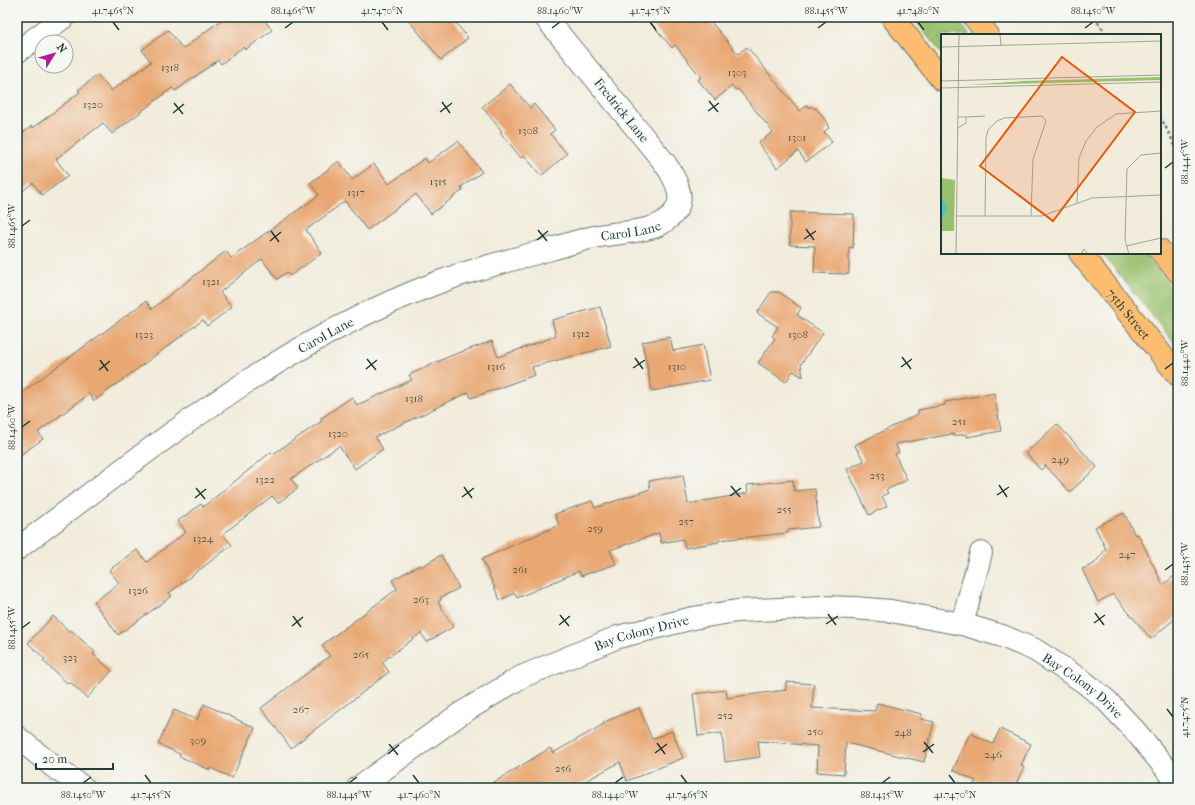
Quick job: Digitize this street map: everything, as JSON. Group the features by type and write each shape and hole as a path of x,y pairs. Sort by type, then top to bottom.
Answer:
{"main road":[{"path":"892,17 941,79"},
{"path":"974,17 987,34"},
{"path":"1161,251 1178,272"},
{"name":"75th Street","path":"1081,254 1178,375"}],"street":[{"path":"17,52 64,17"},
{"name":"Fredrick Lane","path":"545,17 664,162 672,174 678,189 680,201 676,211"},
{"name":"Carol Lane","path":"17,549 213,404 247,381 326,334 394,301 447,279 496,263 594,237 651,228 663,223 676,211"},
{"path":"962,624 981,553"},
{"name":"Bay Colony Drive","path":"358,788 460,714 521,677 575,654 625,635 693,618 737,611 782,608 854,608 891,611 962,624 1002,636 1035,650 1084,682 1106,700 1136,732 1178,783"},
{"path":"17,737 54,767 84,788"}],"path":[{"path":"1094,17 1106,34"},
{"path":"1161,118 1178,151"}],"green space":[{"path":"912,17 955,17 969,34 941,34 941,53"},
{"path":"1103,254 1145,254 1178,296 1178,348"}],"building":[{"path":"225,17 262,17 272,30 245,50 243,47 221,64 218,60 175,91 172,88 112,134 103,123 56,159 68,176 42,195 33,183 17,195 17,137 32,126 33,128 80,92 78,90 98,75 111,91 151,62 142,50 168,30 183,49"},
{"path":"406,17 451,17 468,38 441,60"},
{"path":"646,17 707,17 738,54 747,47 800,111 807,105 809,108 811,106 814,109 816,108 828,124 827,125 829,128 824,132 832,142 806,162 798,151 777,168 758,143 773,132 738,89 736,90 732,86 715,100 698,80 701,77 675,45 672,48"},
{"path":"510,84 530,108 534,104 555,130 550,134 567,154 541,176 524,155 521,158 500,132 502,131 482,107"},
{"path":"458,141 482,172 461,187 463,190 431,214 416,194 367,230 345,201 306,230 322,253 290,276 287,272 277,279 262,259 220,292 232,307 207,326 203,320 94,401 89,394 38,432 43,439 17,457 17,396 146,301 152,309 226,251 231,258 319,195 310,183 339,161 352,180 374,164 389,184 425,158 428,163"},
{"path":"790,212 854,214 853,248 849,247 849,274 814,273 815,246 790,245"},
{"path":"771,292 779,292 801,308 797,315 823,333 801,364 803,377 793,371 786,382 758,363 775,338 772,336 778,327 757,313"},
{"path":"600,307 611,346 532,367 535,375 471,398 469,392 375,437 383,449 355,469 339,446 291,479 298,488 278,503 272,496 223,534 232,545 169,593 172,596 118,635 94,602 119,583 109,570 137,550 147,562 186,532 178,521 201,504 203,507 271,452 273,454 322,421 320,419 352,397 357,405 412,380 409,375 450,356 492,341 498,357 556,336 552,320"},
{"path":"670,337 673,351 703,345 710,380 652,391 642,342"},
{"path":"994,393 1001,431 967,437 967,434 953,436 953,434 895,444 899,452 895,454 907,480 886,490 888,493 882,496 887,506 869,515 847,469 864,461 855,445 918,414 918,410 945,405 945,402"},
{"path":"1057,424 1097,467 1070,492 1045,465 1041,470 1026,453"},
{"path":"683,475 688,504 748,493 747,485 793,480 794,491 815,489 819,527 788,530 788,533 719,540 719,542 685,548 683,539 661,543 659,533 610,550 616,564 581,576 579,571 517,598 515,593 500,600 482,559 559,525 555,514 592,501 595,508 650,489 649,481"},
{"path":"1124,513 1135,535 1138,534 1163,585 1178,573 1178,616 1151,639 1113,594 1098,602 1082,569 1094,564 1106,549 1095,527"},
{"path":"441,555 459,588 440,598 441,600 438,602 453,627 427,642 421,633 382,662 389,672 291,748 261,708 330,656 322,645 397,589 392,580 420,565 421,567"},
{"path":"53,616 95,652 93,654 112,671 87,698 70,682 68,684 43,661 45,659 28,643"},
{"path":"786,682 814,684 812,708 875,711 877,703 922,714 921,719 934,722 924,762 846,743 844,774 817,772 818,746 758,741 760,757 725,762 722,733 698,736 693,694 726,690 727,698 786,690"},
{"path":"204,704 255,728 232,778 179,756 180,754 158,744 174,710 197,720"},
{"path":"639,708 652,739 672,731 683,758 627,781 620,762 573,788 485,788 550,748 553,753 604,724 604,722"},
{"path":"1000,729 1031,744 1021,765 1024,767 1014,788 972,788 976,781 953,770 970,733 993,744"}]}
